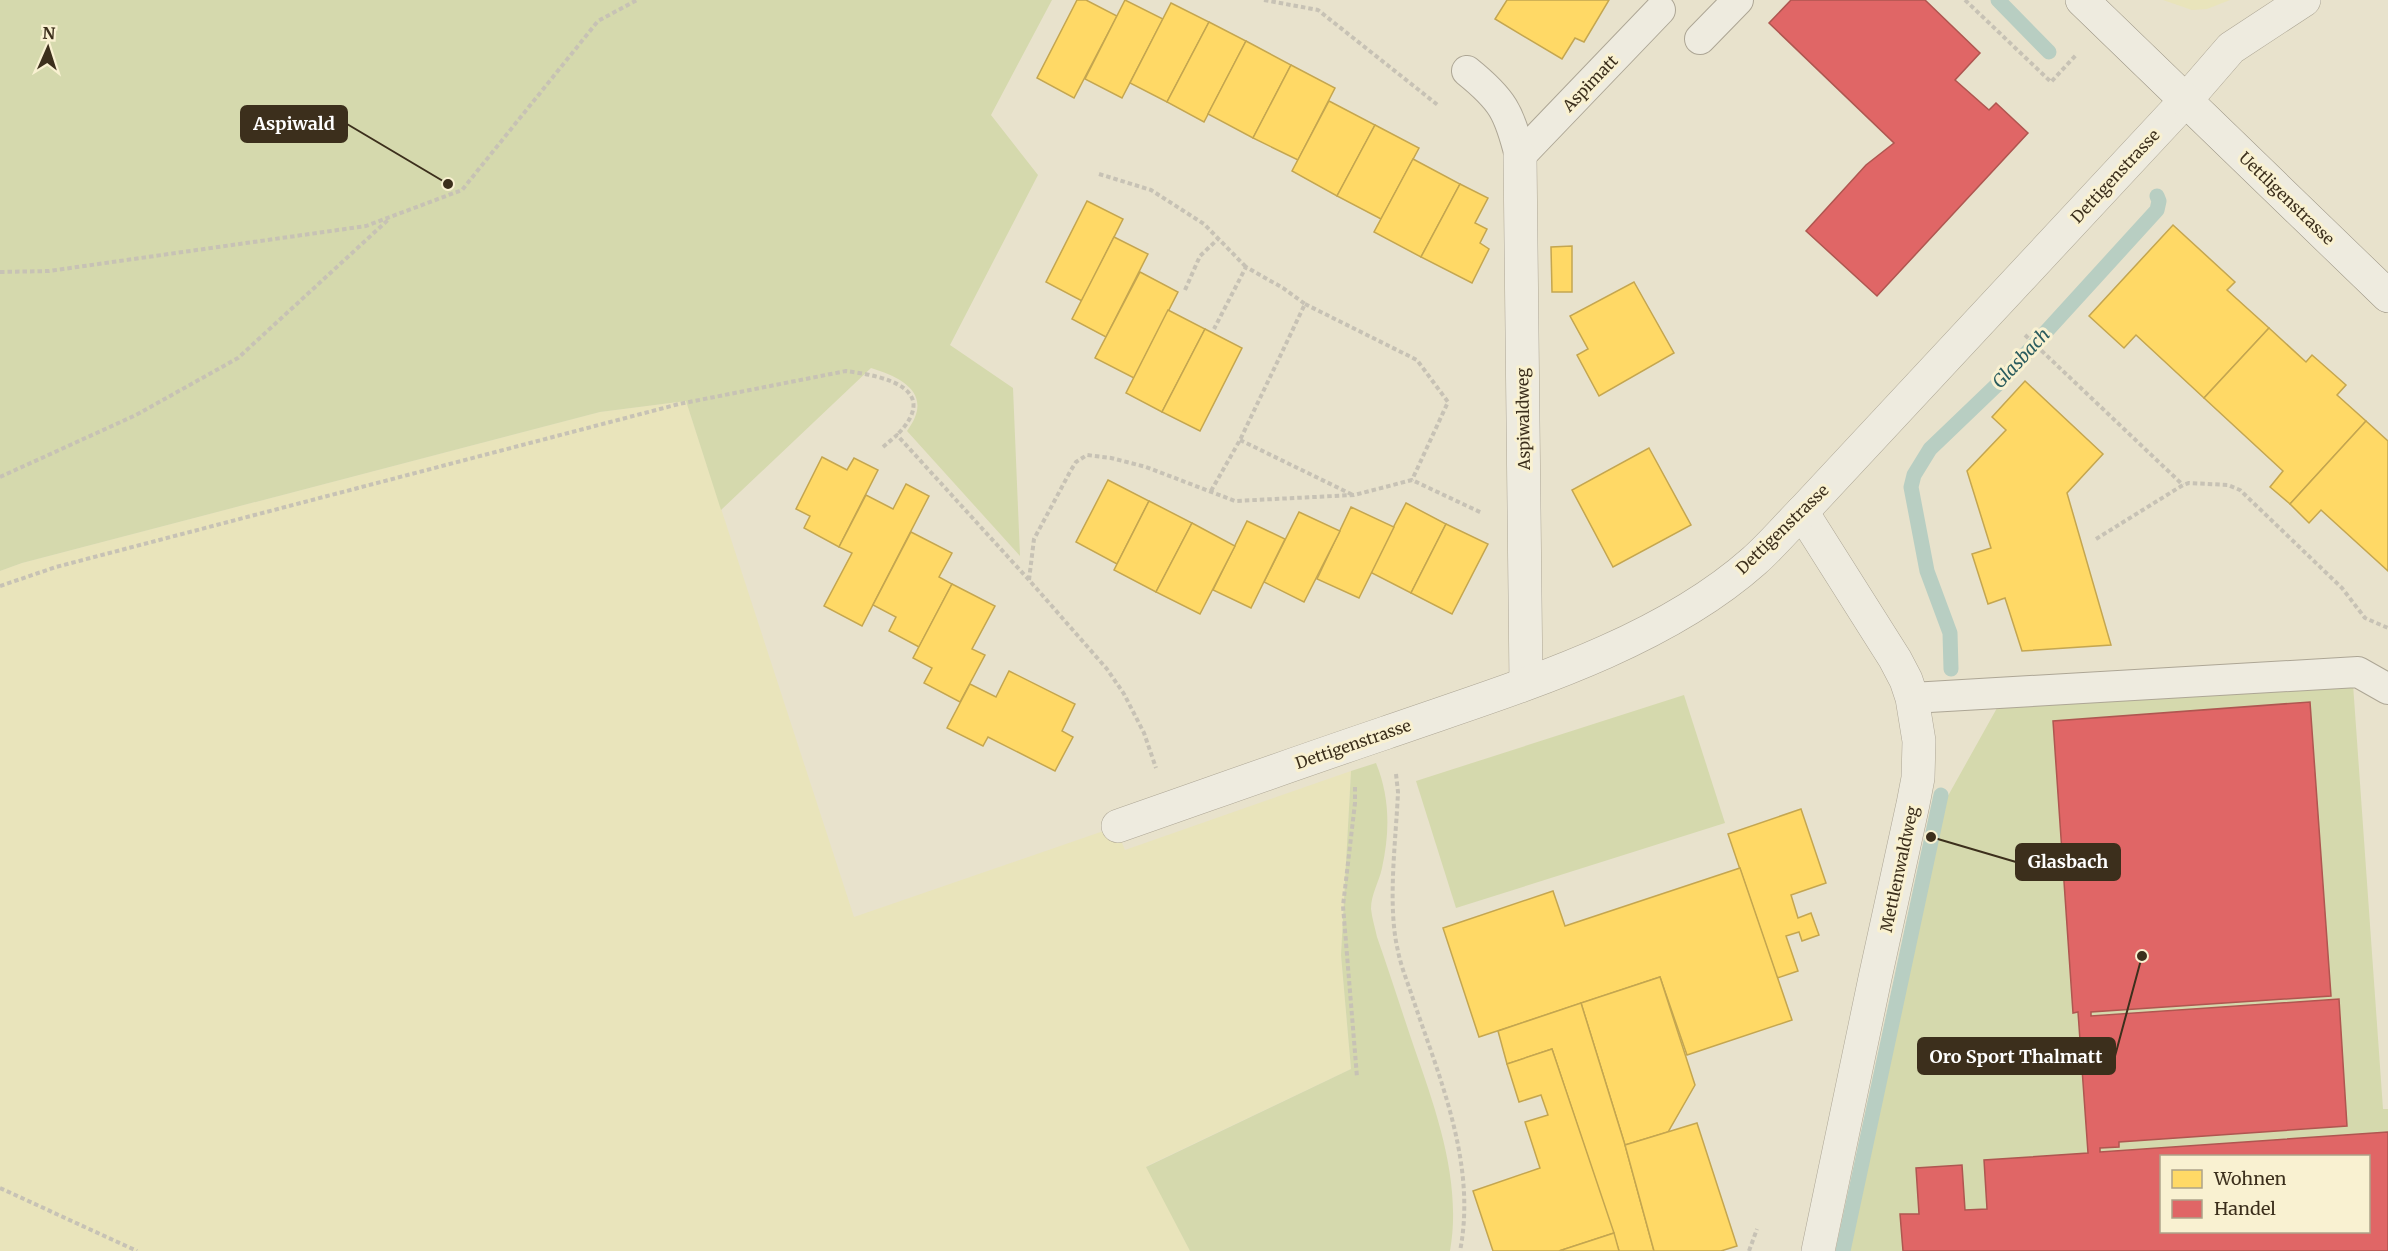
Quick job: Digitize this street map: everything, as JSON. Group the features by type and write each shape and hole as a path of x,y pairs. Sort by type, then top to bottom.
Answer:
{"street":[{"name":"Uettligenstrasse","path":"2082,0 2388,296"},
{"name":"Dettigenstrasse","path":"1119,826 1526,683 1615,648 1702,600 1754,561 1802,512 2186,100 2231,48 2304,0"},
{"name":"Aspiwaldweg","path":"1521,156 1526,683"},
{"name":"Mettlenwaldweg","path":"1802,512 1895,659 1912,698 1919,741 1918,778 1913,804 1818,1251"}],"lane":[{"path":"1700,39 1738,0"},
{"name":"Aspimatt","path":"1521,156 1660,10"},
{"path":"1467,71 1487,87 1501,103 1512,123 1521,156"},
{"path":"1912,698 2358,672 2388,689"}],"path":[{"path":"0,273 49,271 366,226 462,190 598,21 637,0"},
{"path":"1264,0 1318,10 1447,112"},
{"path":"1965,0 2051,82 2106,22"},
{"path":"1099,174 1151,190 1204,224 1246,267 1283,288 1305,304 1417,360 1448,402 1412,480"},
{"path":"0,477 136,415 238,358 392,216"},
{"path":"1185,290 1200,256 1218,239"},
{"path":"1214,329 1246,267"},
{"path":"1211,491 1240,440 1305,304"},
{"path":"2021,332 2183,485"},
{"path":"0,585 56,567 680,404 846,371 868,374 893,382 915,402 913,415 884,447"},
{"path":"897,435 1107,669 1124,694 1144,733 1170,808"},
{"path":"1240,440 1354,495"},
{"path":"1029,580 1031,557 1037,532 1076,462 1087,455 1111,458 1146,467 1235,501 1354,495 1412,480 1487,515"},
{"path":"2096,539 2183,485 2189,483 2228,485 2240,490 2342,588 2365,618 2388,628"},
{"path":"1381,734 1395,771 1398,792 1392,921 1398,952 1451,1112 1462,1168 1464,1203 1460,1251"},
{"path":"1355,803 1344,906 1357,1077"},
{"path":"0,1188 137,1251"},
{"path":"1749,1251 1757,1229"}],"shaded area":[{"path":"2163,0 2230,0 2207,9 2192,10"},
{"path":"686,401 854,917 1115,827 1125,850 1351,771 1341,955 1351,1069 1147,1166 1190,1251 0,1251 0,571 22,563 600,412"}],"green space":[{"path":"0,0 1052,0 991,115 1038,175 950,345 1013,388 1020,556 907,431 915,418 917,407 912,390 894,377 871,368 721,510 686,401 600,412 22,563 0,571"},
{"path":"2353,684 2383,1109 2388,1109 2388,1251 1848,1251 1944,803 1997,708"},
{"path":"1684,695 1725,823 1456,908 1416,781"},
{"path":"1376,763 1384,789 1387,828 1385,855 1372,898 1371,912 1377,937 1439,1123 1453,1200 1450,1251 1190,1251 1146,1167 1351,1069 1341,955 1351,771"}],"building: Wohnen":[{"path":"1077,0 1086,0 1117,16 1074,98 1037,78"},
{"path":"1125,0 1163,19 1122,98 1085,79"},
{"path":"1507,0 1609,0 1584,42 1575,38 1562,59 1495,19"},
{"path":"1171,3 1209,22 1167,102 1130,83"},
{"path":"1209,22 1246,41 1204,122 1167,102"},
{"path":"1246,41 1291,65 1253,138 1208,114"},
{"path":"1291,65 1335,88 1298,160 1253,138"},
{"path":"1329,101 1375,125 1337,196 1292,171"},
{"path":"1375,125 1419,148 1381,219 1337,196"},
{"path":"1413,159 1460,184 1421,257 1374,232"},
{"path":"1460,184 1488,198 1475,223 1487,229 1480,243 1489,249 1472,283 1421,257"},
{"path":"1087,201 1123,219 1082,301 1046,282"},
{"path":"2173,225 2235,282 2227,290 2269,328 2204,398 2136,335 2124,348 2089,316"},
{"path":"1114,237 1148,254 1106,337 1072,319"},
{"path":"1572,246 1572,292 1552,292 1551,247"},
{"path":"1140,272 1178,292 1134,378 1095,358"},
{"path":"1634,282 1674,353 1599,396 1577,355 1588,349 1570,316"},
{"path":"1168,310 1205,329 1162,412 1126,393"},
{"path":"2269,328 2306,362 2312,355 2346,385 2337,395 2366,421 2290,504 2270,487 2283,471 2204,398"},
{"path":"1205,329 1242,348 1200,431 1162,412"},
{"path":"2025,381 2103,454 2067,493 2111,645 2022,651 2005,598 1988,604 1972,554 1991,548 1967,471 2006,430 1992,417"},
{"path":"2366,421 2388,441 2388,571 2321,510 2309,523 2290,504"},
{"path":"1649,448 1691,525 1613,567 1572,490"},
{"path":"822,457 847,470 854,458 878,470 839,547 804,528 810,516 796,509"},
{"path":"1108,480 1149,501 1117,564 1076,542"},
{"path":"906,484 929,496 862,626 824,606 852,553 839,547 866,495 893,509"},
{"path":"1149,501 1192,523 1156,592 1114,570"},
{"path":"1406,503 1446,524 1411,593 1370,572"},
{"path":"1351,507 1394,527 1359,598 1317,579"},
{"path":"1299,512 1340,531 1304,602 1264,582"},
{"path":"1247,521 1285,539 1251,608 1213,590"},
{"path":"1192,523 1235,546 1200,614 1156,592"},
{"path":"1446,524 1488,544 1452,614 1411,593"},
{"path":"911,532 952,553 939,577 952,584 919,647 889,631 896,617 873,605"},
{"path":"952,584 995,606 972,649 985,655 960,702 924,683 932,668 913,658"},
{"path":"1009,671 1075,704 1062,731 1073,737 1055,771 988,737 983,746 947,728 970,684 996,697"},
{"path":"1801,809 1826,883 1791,895 1798,918 1811,913 1819,935 1802,941 1799,932 1786,936 1798,971 1777,978 1728,834"},
{"path":"1740,868 1792,1020 1687,1055 1660,977 1479,1037 1443,928 1553,891 1565,926"},
{"path":"1660,977 1695,1085 1668,1132 1625,1145 1581,1003"},
{"path":"1581,1003 1625,1145 1654,1251 1619,1251 1552,1049 1507,1064 1498,1031"},
{"path":"1552,1049 1614,1233 1559,1251 1493,1251 1473,1191 1540,1168 1525,1122 1548,1115 1541,1095 1519,1102 1507,1064"},
{"path":"1697,1123 1737,1246 1721,1251 1654,1251 1625,1145"},
{"path":"1614,1233 1619,1251 1559,1251"}],"building: Handel":[{"path":"1791,0 1925,0 1980,53 1955,80 1989,110 1996,103 2028,133 1877,296 1806,231 1866,165 1894,143 1769,23"},
{"path":"2310,702 2331,996 2091,1012 2091,1016 2339,999 2347,1126 2119,1142 2119,1147 2100,1148 2100,1152 2388,1132 2388,1251 1903,1251 1900,1214 1919,1214 1916,1168 1962,1165 1965,1210 1987,1209 1984,1160 2088,1153 2078,1012 2073,1013 2053,721"}],"waterway":[{"name":"Glasbach","path":"1998,0 2049,52"},
{"name":"Glasbach","path":"1951,669 1950,633 1927,571 1911,487 1914,475 1930,449 2003,379 2157,210 2159,201 2157,196"},
{"name":"Glasbach","path":"1843,1251 1941,795"}],"place":[{"name":"Aspiwald","path":"448,184"},
{"name":"Glasbach","path":"1931,837"},
{"name":"Oro Sport Thalmatt","path":"2142,956"}]}
